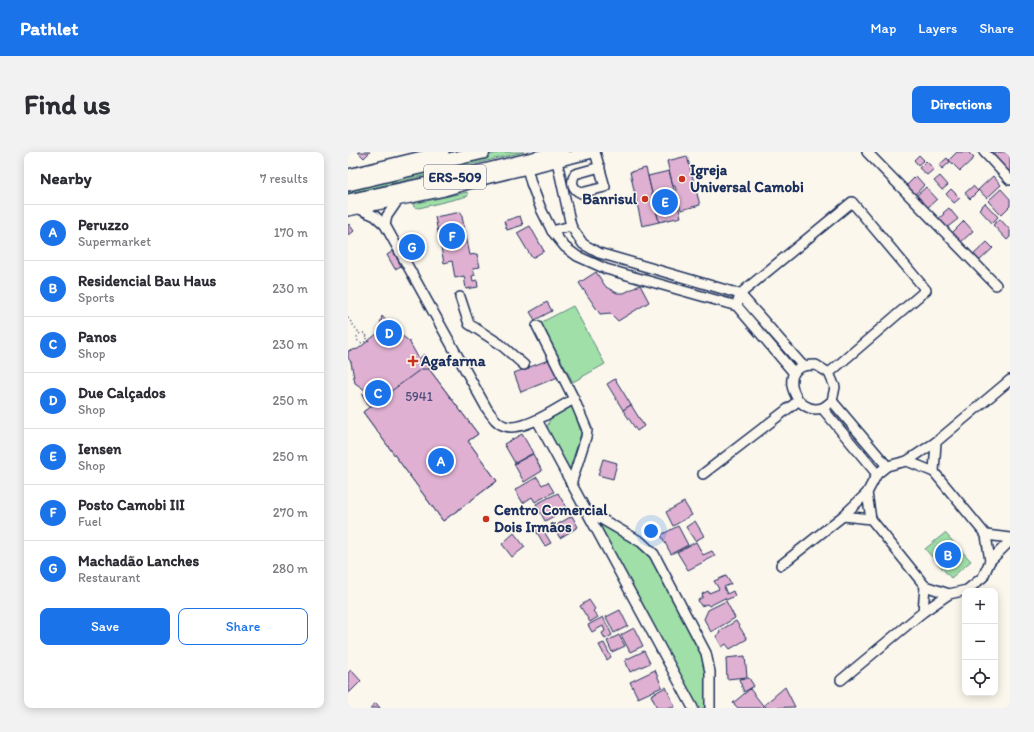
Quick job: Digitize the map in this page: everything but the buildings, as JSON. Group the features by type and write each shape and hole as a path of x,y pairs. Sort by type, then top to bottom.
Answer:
{"highway":[{"name":"ERS-509","path":"348,184 483,152"},
{"name":"ERS-509","path":"527,168 570,152"},
{"name":"ERS-509","path":"351,206 442,181 559,156"}],"main road":[{"name":"ERS-509","path":"348,175 428,154 443,152"},
{"name":"ERS-509","path":"351,206 398,200 444,190 527,168 559,156 594,152"}],"street":[{"path":"594,152 600,167"},
{"path":"868,152 996,285"},
{"path":"984,152 1010,180"},
{"path":"559,156 571,226 583,244 598,253 740,294 802,366"},
{"path":"527,168 536,196 552,231 565,247 577,256 606,270 737,306 794,373"},
{"path":"385,225 387,216 398,200"},
{"path":"737,306 740,294 852,202 926,290 829,373"},
{"path":"351,206 375,216 385,225 493,418 500,424 518,427 537,420 574,399"},
{"path":"552,231 571,226"},
{"path":"460,297 469,324 500,344 524,365"},
{"path":"537,326 574,399 587,430 571,484"},
{"path":"816,365 829,373 835,387 832,401 822,408 809,408 798,401 791,387 794,373 802,366 816,365"},
{"path":"782,565 843,516 867,493 877,474 887,466 907,461 936,442 1010,380"},
{"path":"703,474 798,401"},
{"path":"832,401 887,466"},
{"path":"822,408 877,474"},
{"path":"537,420 693,708"},
{"path":"934,472 936,442"},
{"path":"907,461 934,472 986,535 990,561"},
{"path":"867,493 871,519 925,586 949,594"},
{"path":"586,510 641,542 654,554 706,653 710,672 710,708"},
{"path":"843,516 871,519"},
{"path":"986,535 1010,539"},
{"path":"841,680 923,612 949,594 967,590 983,576 990,561 1010,539"},
{"path":"923,612 925,586"}],"path":[{"path":"348,318 360,334 363,333 366,335 366,343 359,341 358,337 360,334"}],"green space":[{"path":"502,152 524,152 348,194 348,188"},
{"path":"467,192 468,196 419,208 414,207 413,204"},
{"path":"573,306 605,364 573,382 540,323"},
{"path":"573,406 581,433 570,472 546,430 550,419"},
{"path":"595,520 634,543 653,561 701,651 706,668 705,708 696,708"},
{"path":"945,533 971,561 951,578 925,549"}],"place":[{"name":"Igreja Universal Camobi","path":"682,179"},
{"name":"Banrisul","path":"645,199"},
{"name":"Iensen","path":"665,202"},
{"name":"Posto Camobi III","path":"452,236"},
{"name":"Machadão Lanches","path":"412,247"},
{"name":"Due Calçados","path":"389,333"},
{"name":"Agafarma","path":"413,361"},
{"name":"Panos","path":"378,393"},
{"name":"Peruzzo","path":"441,461"},
{"name":"Centro Comercial Dois Irmãos","path":"486,519"},
{"name":"Residencial Bau Haus","path":"948,555"}]}
